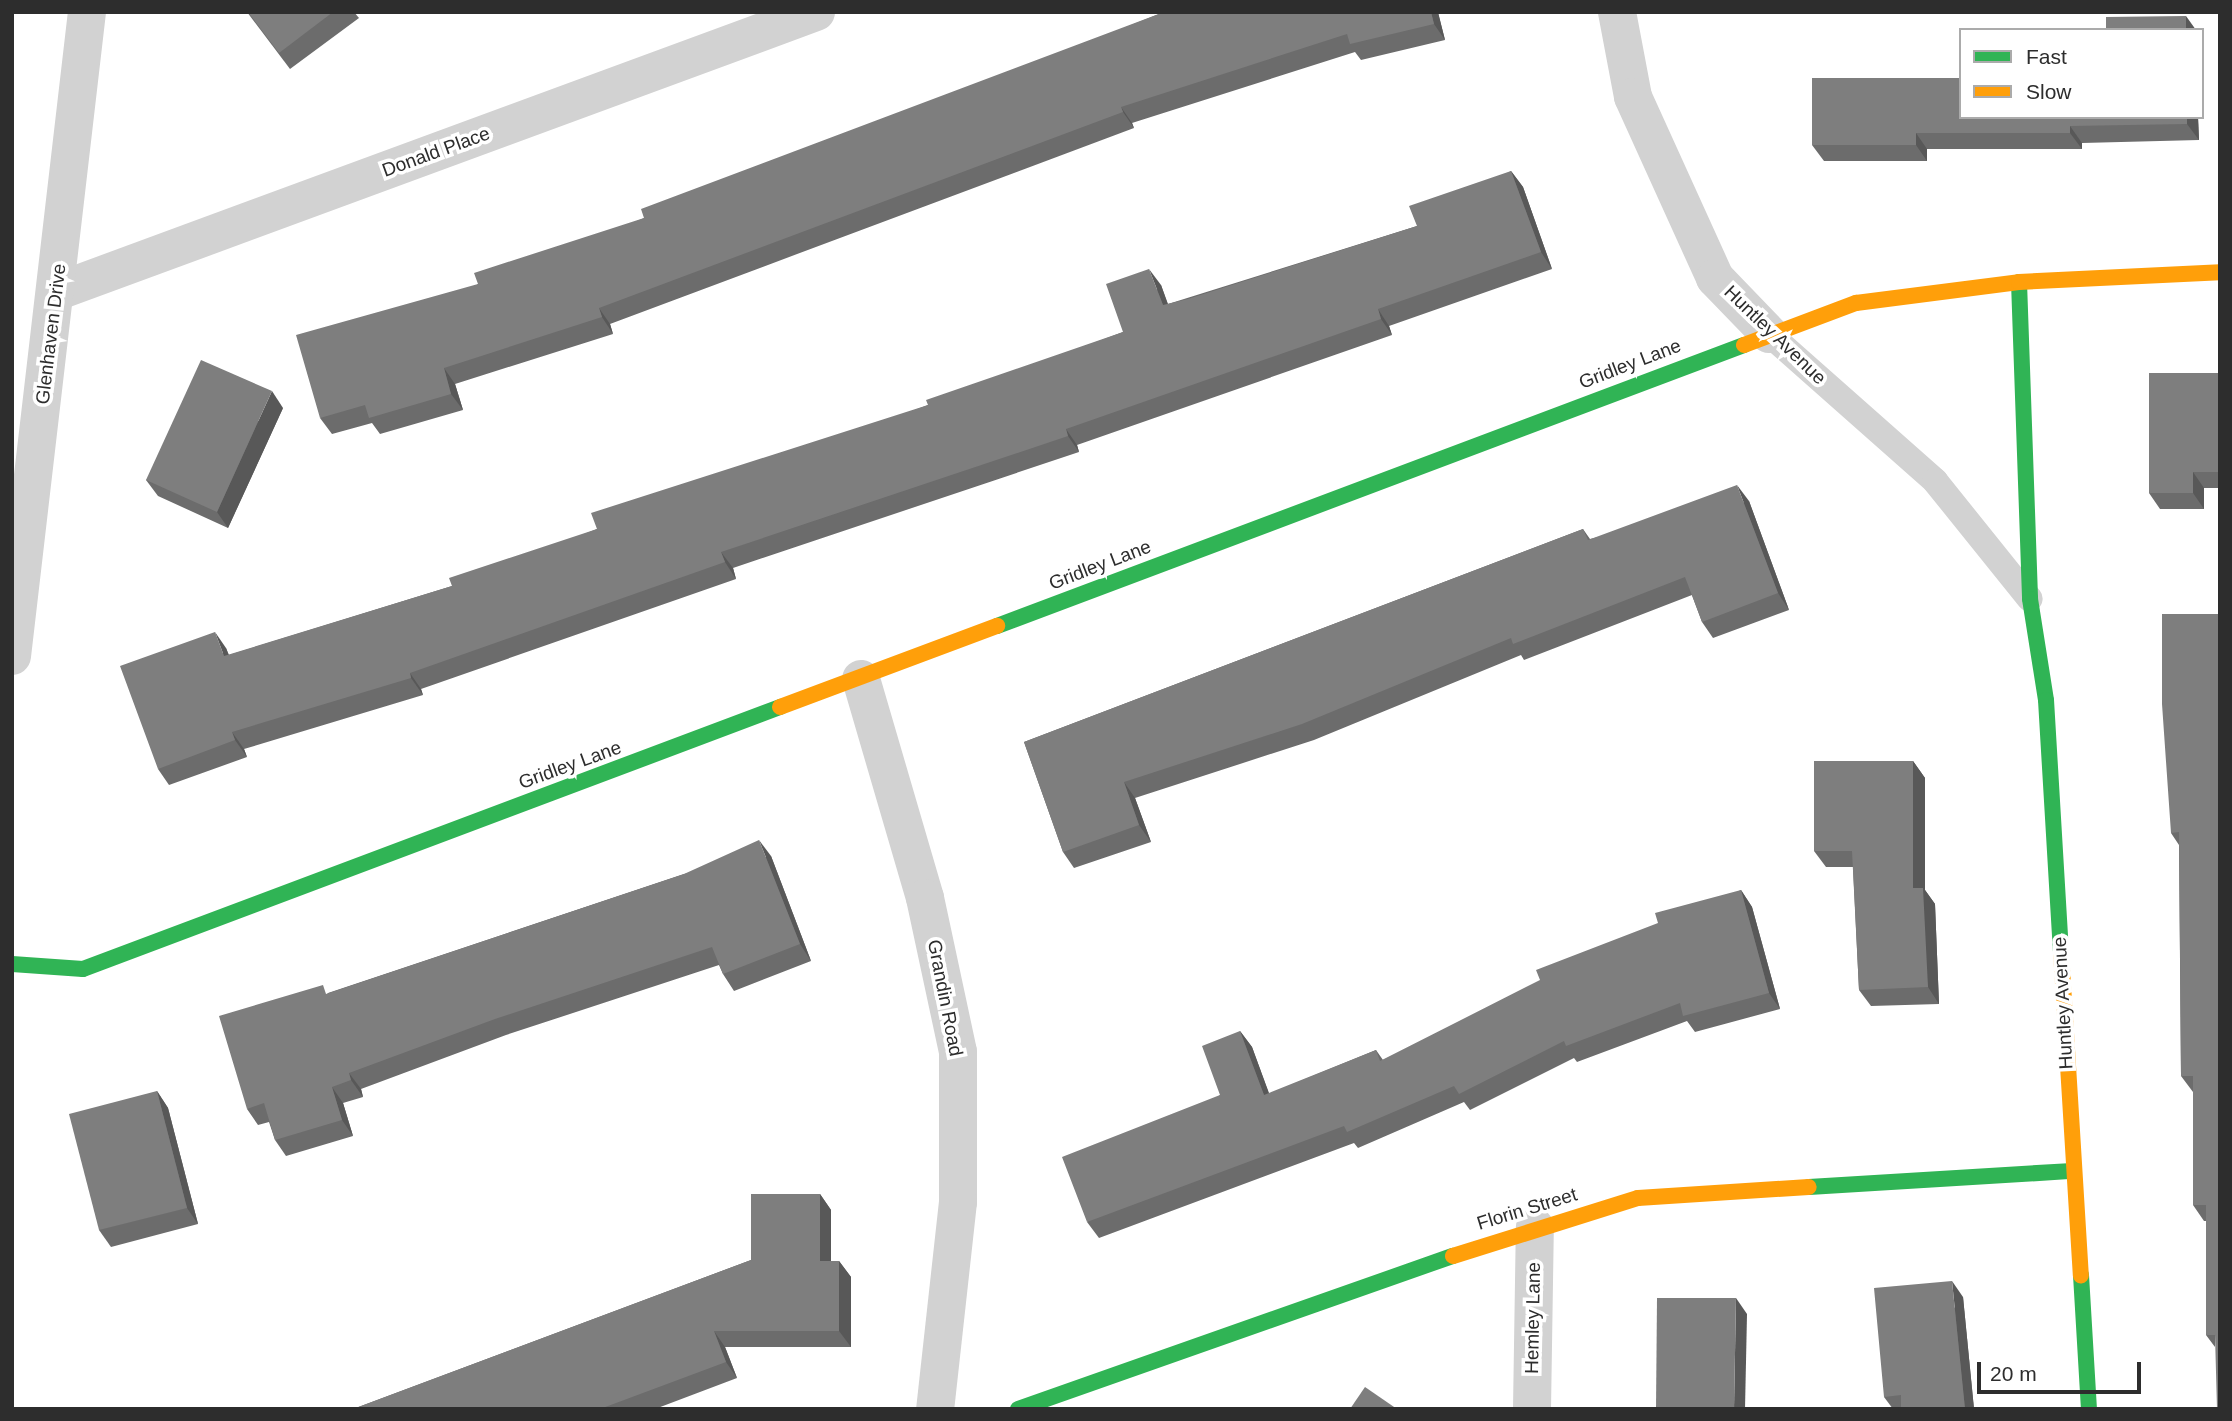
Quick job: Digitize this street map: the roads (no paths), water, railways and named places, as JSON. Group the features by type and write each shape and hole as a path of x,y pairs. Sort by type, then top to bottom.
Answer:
{"street":[{"name":"Glenhaven Drive","path":"12,656 87,12"},
{"name":"Donald Place","path":"56,292 816,12"},
{"name":"Huntley Avenue","path":"1617,12 1633,97 1714,278 1769,334"},
{"name":"Gridley Lane","path":"12,964 83,969 1856,303 2019,282 2220,272"},
{"name":"Huntley Avenue","path":"2019,282 2030,599 2046,700 2089,1409"},
{"name":"Grandin Road","path":"860,679 925,898 958,1052 958,1202 935,1409"},
{"name":"Florin Street","path":"1018,1409 1535,1227 1638,1198 2073,1171"},
{"name":"Hemley Lane","path":"1532,1409 1535,1227"}],"lane":[{"name":"Huntley Avenue","path":"1769,334 1935,481 2030,599"}]}
